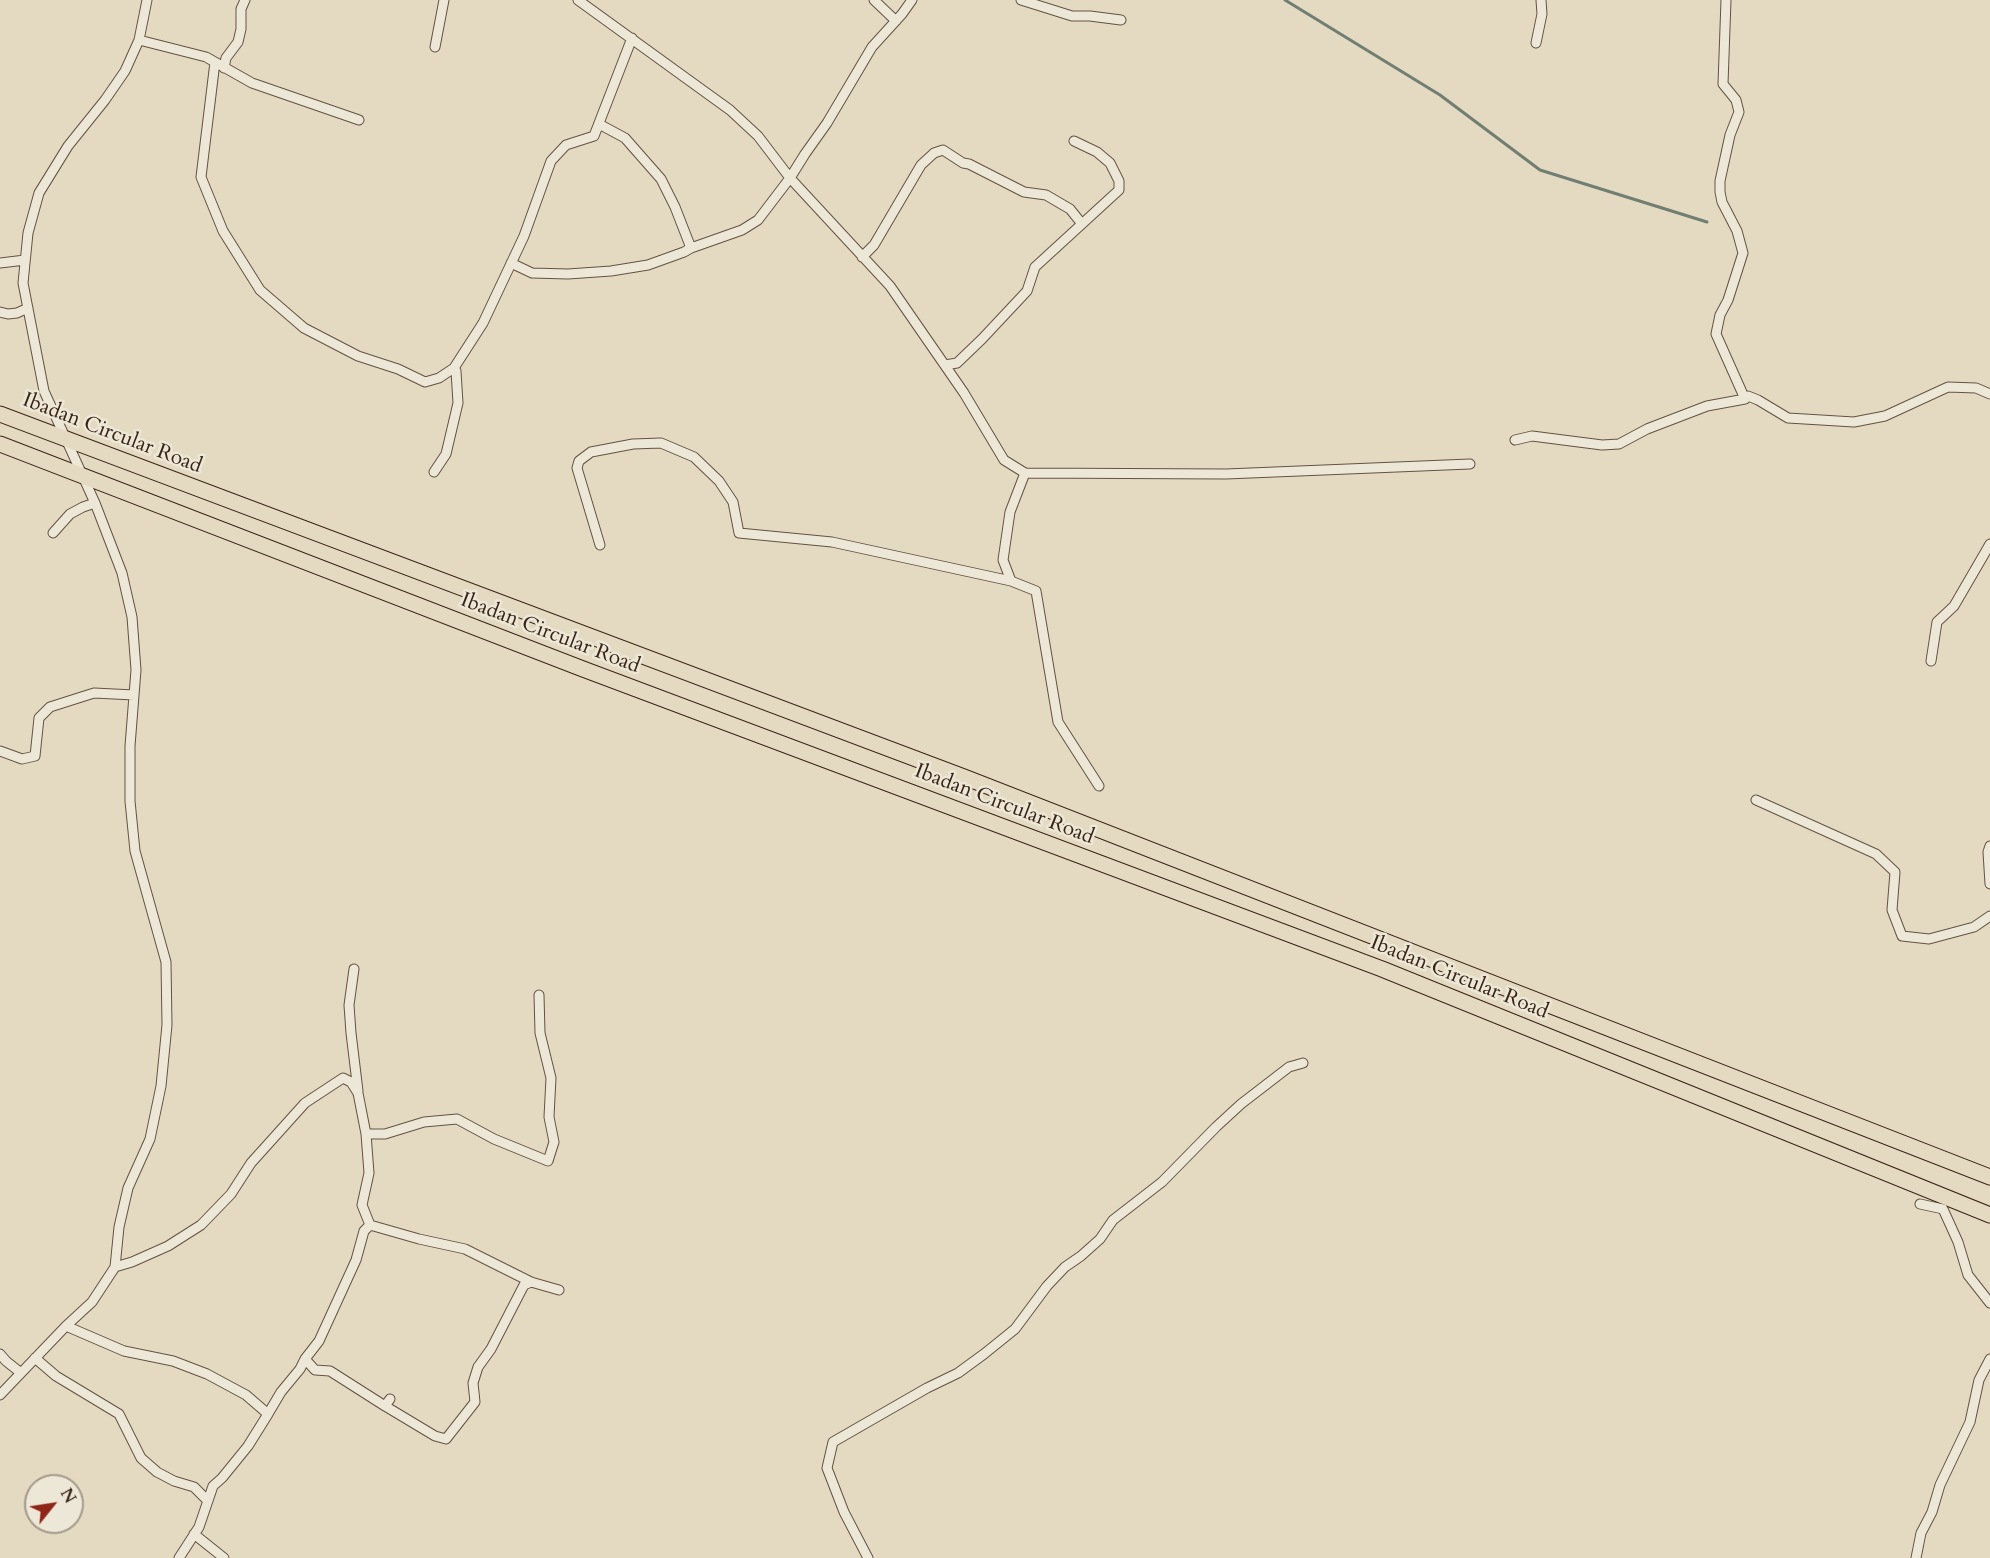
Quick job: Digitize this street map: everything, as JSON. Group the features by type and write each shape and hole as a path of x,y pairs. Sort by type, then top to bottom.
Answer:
{"highway":[{"name":"Ibadan Circular Road","path":"0,414 964,777 1990,1177"},
{"name":"Ibadan Circular Road","path":"0,444 572,665 1382,969 1990,1215"}],"street":[{"path":"0,1395 92,1302 115,1268 119,1227 128,1188 150,1139 161,1086 167,1025 166,962 135,851 130,801 130,746 136,670 132,616 122,573 95,503 44,391 23,283 28,233 39,193 68,146 125,71 139,40 147,0"},
{"path":"224,68 226,58 238,42 241,29 241,9 245,0"},
{"path":"435,47 444,0"},
{"path":"578,0 730,110 758,136 790,178 890,286 945,365 1004,460 1024,473 1226,474 1470,464"},
{"path":"874,0 896,21"},
{"path":"511,263 532,273 568,274 611,271 648,265 742,230 758,220 790,178 842,99 872,47 912,0"},
{"path":"1021,0 1072,16 1121,20"},
{"path":"1536,43 1542,14 1541,0"},
{"path":"1726,0 1723,84 1736,100 1739,112 1730,135 1720,181 1720,192 1722,202 1737,231 1743,253 1728,300 1720,315 1716,334 1744,399"},
{"path":"215,62 201,177 223,231 260,290 304,328 358,356 398,369 425,382 439,378 454,368 483,323 524,236 551,161 566,146 594,136 632,38"},
{"path":"139,40 206,57 252,83 359,120"},
{"path":"599,124 625,138 661,179 691,248"},
{"path":"945,365 957,363 1011,310 1028,291 1035,267 1119,190 1119,182 1110,163 1097,152 1074,141"},
{"path":"862,257 874,245 921,165 934,153 943,150 963,163 1024,192 1046,195 1070,209 1082,224"},
{"path":"0,263 26,260"},
{"path":"0,312 17,313 28,308"},
{"path":"434,472 446,454 458,403 454,368"},
{"path":"1515,440 1532,436 1602,445 1619,444 1647,429 1707,406 1744,399 1748,396 1788,418 1854,422 1885,416 1948,387 1976,388 1990,394"},
{"path":"600,545 577,468 579,461 591,452 633,444 661,443 694,457 719,481 733,502 739,533 832,542 1011,581 1036,591 1058,722 1099,786"},
{"path":"1011,581 1003,560 1010,512 1024,473"},
{"path":"53,533 70,514 95,503"},
{"path":"1931,661 1937,622 1954,606 1990,544"},
{"path":"0,751 21,759 35,756 39,718 50,707 94,693 134,695"},
{"path":"1756,800 1876,854 1895,872 1892,910 1902,936 1929,939 1974,927 1990,916"},
{"path":"1990,846 1988,852 1990,884"},
{"path":"354,969 349,1005 369,1173 362,1205 370,1224"},
{"path":"366,1134 385,1134 424,1122 456,1119 494,1140 548,1161 554,1142 549,1117 551,1078 540,1033 539,995"},
{"path":"868,1558 844,1512 827,1468 833,1442 927,1388 958,1373 1008,1335 1047,1286 1065,1267 1082,1256 1100,1239 1113,1220 1162,1182 1241,1104 1289,1066 1303,1063"},
{"path":"115,1268 168,1246 201,1225 231,1194 251,1163 305,1103 343,1078 351,1082 358,1093"},
{"path":"1920,1204 1944,1209 1959,1242 1968,1275 1990,1303"},
{"path":"370,1224 419,1239 465,1249 531,1282 559,1290"},
{"path":"179,1558 195,1534 213,1486 248,1446 281,1392 319,1341 356,1260 364,1231 370,1224"},
{"path":"304,1359 315,1370 330,1371 388,1402 435,1436 446,1439 475,1401 473,1383 478,1367 491,1349 524,1285 531,1282"},
{"path":"66,1326 124,1351 173,1361 207,1374 246,1395 268,1414"},
{"path":"0,1354 21,1373"},
{"path":"35,1358 56,1376 119,1414 141,1458 157,1472 194,1486 208,1501"},
{"path":"1916,1558 1921,1533 1932,1512 1940,1485 1970,1422 1979,1380 1990,1359"},
{"path":"195,1534 224,1558"}],"waterway":[{"path":"1285,0 1440,95 1540,170 1707,222"}]}
